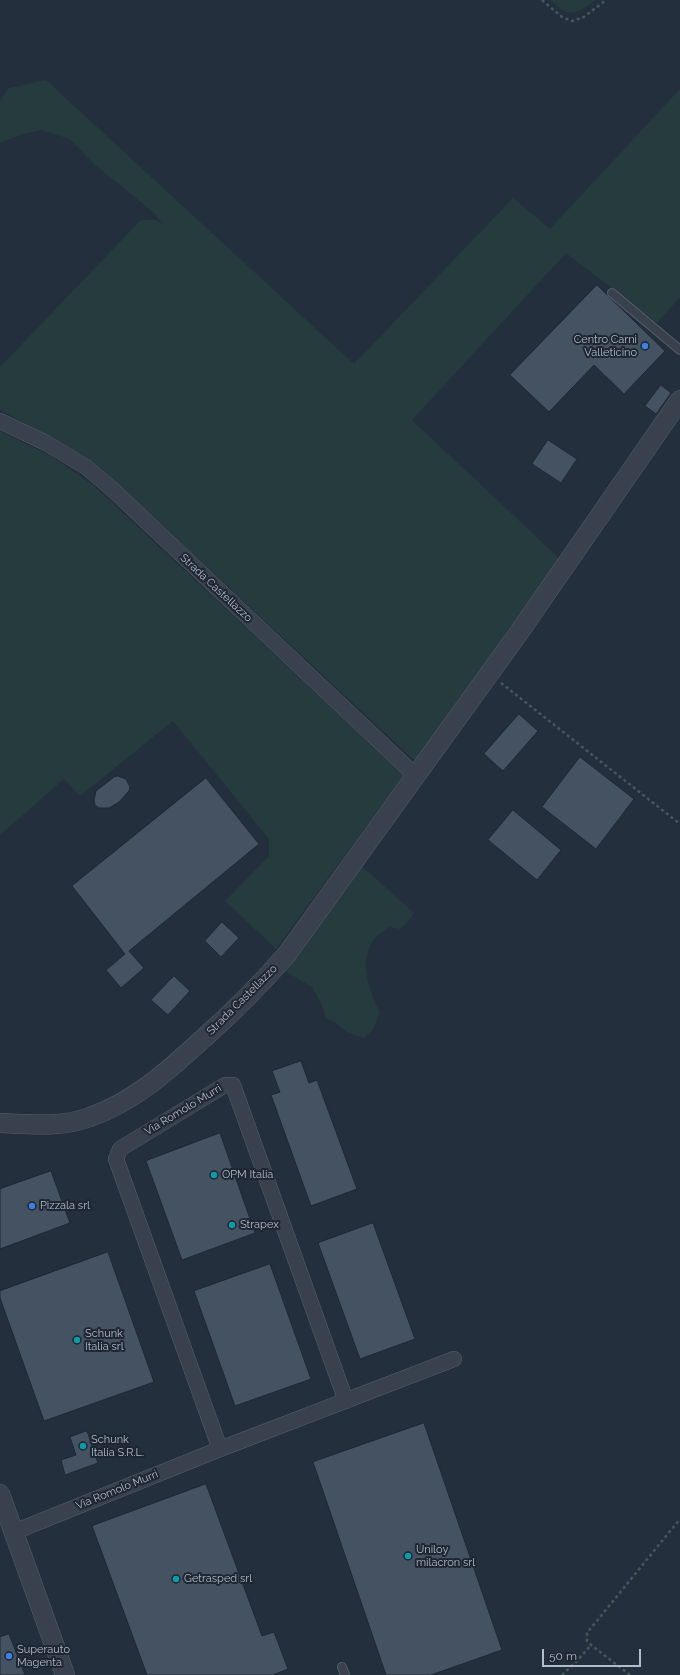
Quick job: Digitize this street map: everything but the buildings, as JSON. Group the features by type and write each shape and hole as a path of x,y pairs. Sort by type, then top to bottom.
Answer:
{"street":[{"name":"Strada Castellazzo","path":"0,1124 49,1125 73,1122 90,1118 125,1101 143,1090 176,1064 244,1001 267,977 287,954 518,634 680,400"},
{"name":"Strada Castellazzo","path":"0,421 46,443 86,467 117,494 416,776"},
{"name":"Via Romolo Murri","path":"220,1449 116,1159 120,1149 225,1084 233,1085 346,1400"},
{"name":"Via Romolo Murri","path":"14,1532 220,1449 454,1360"},
{"path":"0,1494 65,1675"}],"lane":[{"path":"612,293 680,350"}],"path":[{"path":"542,0 562,17 572,21 584,17 606,0"},
{"path":"489,674 680,824"},
{"path":"630,1675 591,1645 587,1641 587,1633 680,1519"},
{"path":"562,1675 591,1645"}],"green space":[{"path":"550,0 596,0 577,12 572,13 563,10"},
{"path":"46,80 354,364 513,198 550,229 680,89 680,297 657,323 566,253 412,420 560,559 415,761 103,470 59,442 0,410 0,367 141,220 156,220 164,225 152,211 95,165 70,139 41,130 23,134 0,143 0,101 9,88"},
{"path":"0,431 51,456 93,485 404,775 276,949 225,901 269,856 269,839 173,721 80,796 64,779 0,835"},
{"path":"362,866 414,913 406,924 399,929 389,927 380,934 374,939 369,950 366,958 367,977 380,1013 373,1029 364,1038 348,1033 335,1022 326,1018 322,1005 312,987 285,971"}],"place":[{"name":"Centro Carni Valleticino","path":"645,346"},
{"name":"OPM Italia","path":"214,1175"},
{"name":"Pizzala srl","path":"32,1206"},
{"name":"Strapex","path":"232,1225"},
{"name":"Schunk Italia srl","path":"77,1340"},
{"name":"Schunk Italia S.R.L.","path":"83,1446"},
{"name":"Uniloy milacron srl","path":"408,1556"},
{"name":"Getrasped srl","path":"176,1579"},
{"name":"Superauto Magenta","path":"9,1656"}]}
